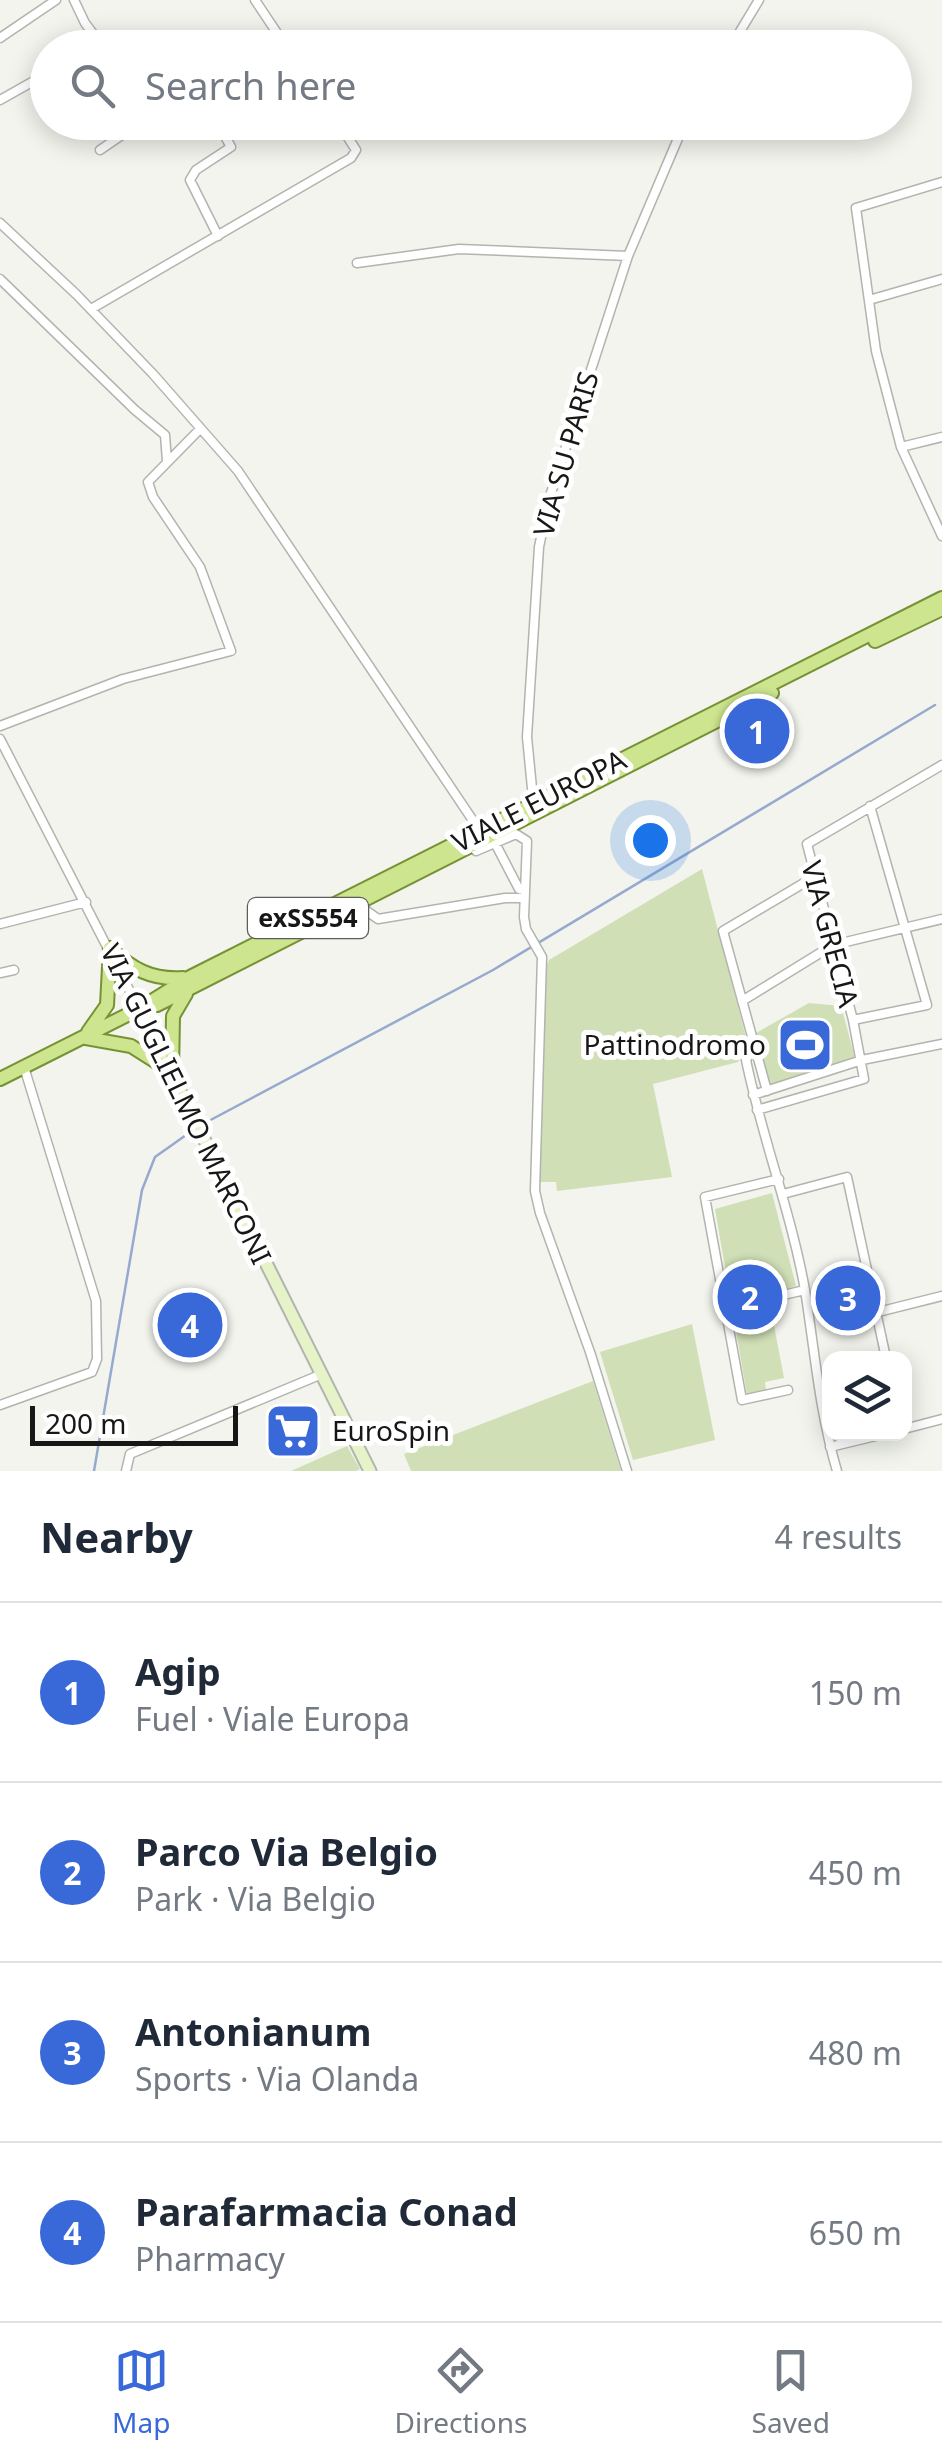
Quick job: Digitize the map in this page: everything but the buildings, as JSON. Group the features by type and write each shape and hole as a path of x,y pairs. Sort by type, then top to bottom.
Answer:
{"main road":[{"name":"VIALE EUROPA","path":"0,1080 140,1009 156,1005 480,831 942,598"},
{"name":"VIALE EUROPA","path":"191,983 357,904 942,609"},
{"path":"110,948 127,964 150,976 191,983 174,1016 172,1072"},
{"path":"110,948 107,1005 83,1038 131,1046 172,1072"},
{"name":"VIA GUGLIELMO MARCONI","path":"140,1009 370,1471"}],"street":[{"path":"0,38 56,0"},
{"path":"74,0 90,30"},
{"path":"255,0 275,30"},
{"path":"741,30 759,0"},
{"path":"0,100 30,83"},
{"path":"100,150 115,140"},
{"path":"218,236 190,180 196,170 231,147 227,140"},
{"path":"90,309 352,158 356,150 350,140"},
{"name":"VIA SU PARIS","path":"538,802 532,788 527,737 538,547 549,500 628,256 678,140"},
{"path":"942,182 856,208 876,351 901,448 942,536"},
{"path":"0,223 172,394 238,471 480,831"},
{"path":"357,263 459,248 628,256"},
{"path":"0,279 165,435 167,460"},
{"path":"869,300 942,280"},
{"path":"0,726 122,679 231,650 200,567 149,486 151,476 200,429"},
{"path":"901,448 942,437"},
{"name":"VIA GUGLIELMO MARCONI","path":"0,738 140,1009"},
{"name":"VIA GRECIA","path":"862,1060 807,844 942,765"},
{"path":"853,1020 927,1005 870,806"},
{"path":"472,846 476,850 516,834 527,841 526,929 540,953 536,1191 627,1471"},
{"path":"495,843 524,894"},
{"path":"767,1091 723,931 814,877"},
{"path":"357,904 378,919 524,894"},
{"path":"0,924 86,902"},
{"path":"742,1001 833,945 942,919"},
{"path":"0,973 14,970"},
{"path":"754,1095 862,1060 942,1044"},
{"path":"754,1046 746,1060 757,1110 784,1194 822,1392"},
{"path":"757,1110 864,1080 862,1060"},
{"path":"0,1405 92,1372 98,1359 96,1301 24,1068"},
{"path":"784,1194 847,1177 885,1351"},
{"path":"779,1179 705,1198 742,1400 788,1390"},
{"path":"727,1308 804,1290"},
{"path":"878,1312 942,1296"},
{"path":"126,1471 130,1454 322,1374"},
{"path":"912,1426 942,1420"},
{"path":"829,1441 838,1471"},
{"path":"830,1446 852,1441"}],"green space":[{"path":"702,869 748,1045 738,1062 653,1084 672,1177 557,1191 556,1182 540,1182 539,1071 549,960"},
{"name":"Pattinodromo","path":"809,1003 841,1006 855,1058 769,1084 756,1033"},
{"path":"772,1193 796,1286 768,1294 784,1378 765,1382 766,1390 747,1395 715,1209"},
{"path":"861,1274 870,1309 833,1317 824,1284"},
{"path":"692,1324 715,1440 633,1460 600,1352"},
{"path":"593,1381 621,1471 411,1471 404,1454"},
{"path":"347,1446 360,1469 356,1471 291,1471"}],"waterway":[{"path":"203,1124 493,970 935,705"},
{"path":"94,1471 142,1190 155,1157 196,1128"}],"place":[{"name":"Agip","path":"757,731"},
{"name":"Pattinodromo","path":"805,1045"},
{"name":"Parco Via Belgio","path":"750,1297"},
{"name":"Antonianum","path":"848,1298"},
{"name":"Parafarmacia Conad","path":"190,1325"},
{"name":"EuroSpin","path":"293,1431"}]}
